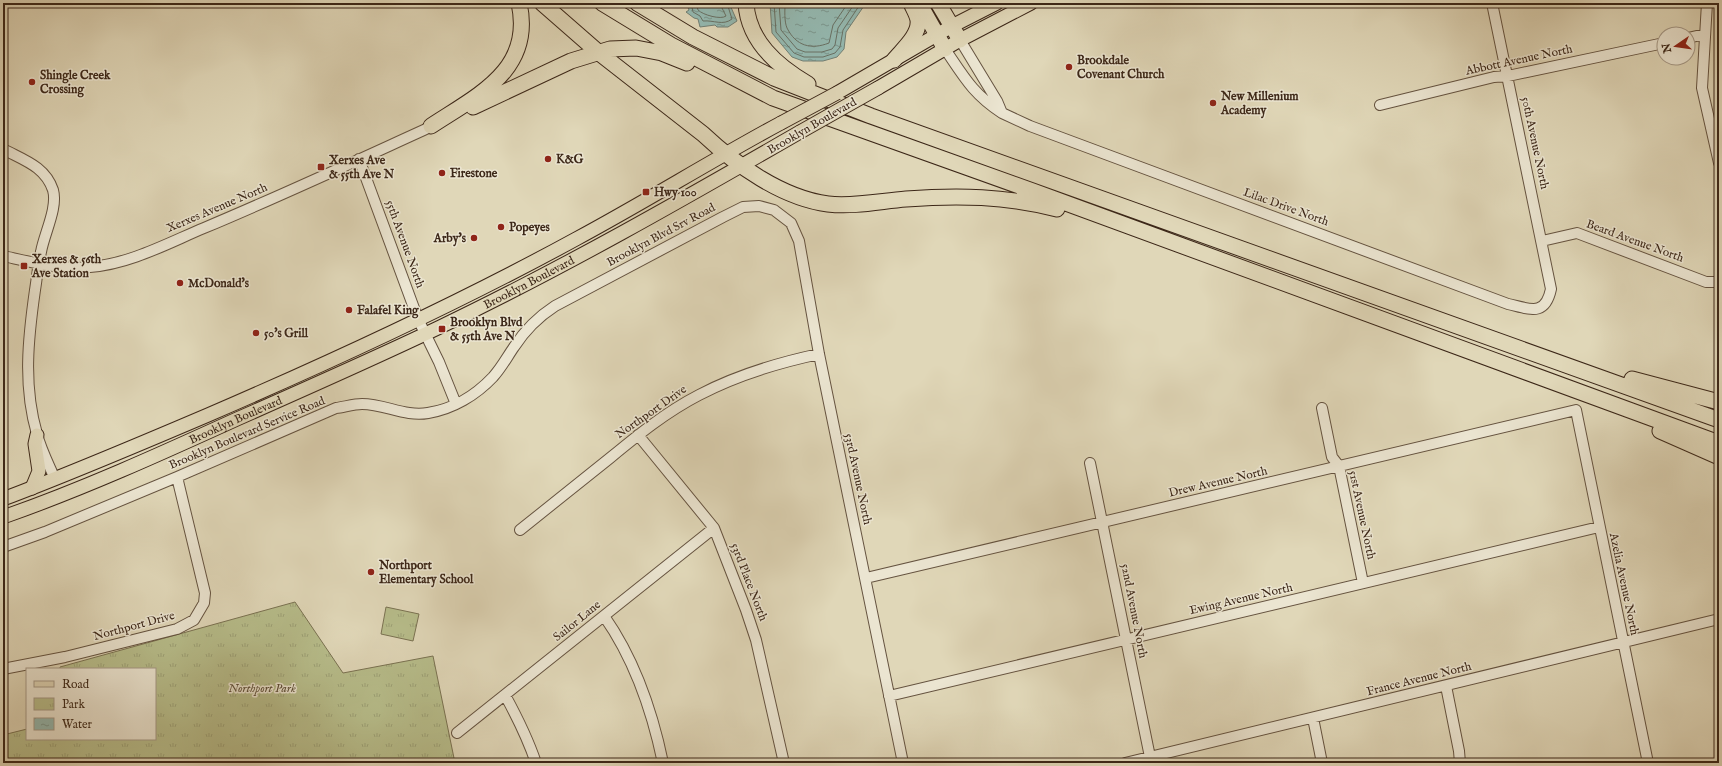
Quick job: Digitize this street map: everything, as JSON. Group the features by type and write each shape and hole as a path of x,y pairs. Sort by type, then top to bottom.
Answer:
{"highway":[{"path":"431,126 493,85 512,62 522,34 519,3"},
{"path":"542,3 598,52 726,152 741,166 765,182 785,192 827,204 852,204 947,196 976,196 1027,202 1124,226"},
{"path":"602,3 671,45 773,98"},
{"path":"637,3 693,37 774,78 871,116 1719,420"},
{"path":"746,3 748,18 755,36 776,62 807,84 871,116"},
{"path":"894,60 913,37 917,29 918,21 911,3"},
{"path":"919,3 945,49"},
{"path":"938,3 960,40"},
{"path":"473,107 571,61 598,52 622,48 662,53 773,98 1033,191 1124,226 1719,443"},
{"path":"1535,353 1719,402"},
{"path":"1624,408 1649,426 1719,457"}],"main road":[{"name":"Brooklyn Boulevard","path":"3,499 55,479 254,395 418,319 578,238 726,152 861,79 952,26 997,3"},
{"name":"Brooklyn Boulevard","path":"6,515 71,491 208,432 355,367 425,334 575,258 741,166 960,40 1031,3"},
{"path":"32,488 39,471 35,444 37,435"},
{"path":"6,515 49,492 55,479"}],"street":[{"name":"50th Avenue North","path":"1492,3 1551,289"},
{"path":"1707,3 1702,88 1719,163"},
{"path":"1696,36 1705,34"},
{"path":"960,40 997,101 1002,113"},
{"name":"Abbott Avenue North","path":"1380,105 1494,77 1508,76 1656,45"},
{"name":"Lilac Drive North","path":"945,49 967,84 986,103 1002,113 1030,126 1508,304 1534,310 1543,306 1549,299 1551,289"},
{"name":"Xerxes Avenue North","path":"3,256 39,264 65,267 91,267 131,258 262,204 473,107"},
{"path":"3,149 30,162 38,168 44,174 53,190 53,206 39,264 28,344 27,366 31,410 37,435 55,479"},
{"name":"55th Avenue North","path":"359,159 418,319 439,362 456,404"},
{"name":"Brooklyn Blvd Srv Road","path":"563,302 743,207 759,206 774,210"},
{"name":"53rd Avenue North","path":"774,210 791,223 799,241 819,354 866,578 902,763"},
{"name":"Beard Avenue North","path":"1542,242 1577,233 1706,282 1719,282"},
{"name":"Brooklyn Boulevard Service Road","path":"3,547 52,529 177,477 336,408 362,404 389,408 404,413 420,414 429,413 456,404 471,396 484,386 494,376 533,323 542,314 563,302"},
{"name":"Northport Drive","path":"520,530 667,414 698,395 731,379 765,367 819,354"},
{"name":"51st Avenue North","path":"1322,408 1332,457 1339,466 1363,583"},
{"name":"Drew Avenue North","path":"866,578 1576,410"},
{"name":"Azelia Avenue North","path":"1576,410 1648,763"},
{"name":"53rd Place North","path":"638,436 714,528 756,640 784,763"},
{"name":"52nd Avenue North","path":"1090,462 1152,760"},
{"name":"Northport Drive","path":"3,669 65,657 177,629 194,620 204,603 204,583 177,477"},
{"name":"Ewing Avenue North","path":"889,696 1599,527"},
{"name":"Sailor Lane","path":"457,734 714,528"},
{"path":"604,616 616,634 642,687 652,716 663,763"},
{"name":"France Avenue North","path":"1125,763 1152,760 1313,718 1719,619"},
{"path":"1446,686 1460,763"},
{"path":"505,695 520,723 536,763"},
{"path":"1313,718 1322,763"}],"green space":[{"name":"Northport Park","path":"295,602 343,673 433,656 455,763 3,763 3,735 26,729 26,740 156,740 156,668 60,667"},
{"path":"386,607 419,614 413,641 381,634"}],"water":[{"path":"686,3 731,3 730,5 737,21 728,27 717,27 715,25 700,27 698,19 686,12 689,10"},
{"path":"770,3 866,3 846,32 844,49 837,57 823,61 803,61 792,57 772,33"}],"place":[{"name":"Brookdale Covenant Church","path":"1069,67"},
{"name":"Shingle Creek Crossing","path":"32,82"},
{"name":"New Millenium Academy","path":"1213,103"},
{"name":"K&G","path":"548,159"},
{"name":"Xerxes Ave & 55th Ave N","path":"321,167"},
{"name":"Firestone","path":"442,173"},
{"name":"Hwy 100","path":"646,192"},
{"name":"Popeyes","path":"501,227"},
{"name":"Arby's","path":"474,238"},
{"name":"Xerxes & 56th Ave Station","path":"24,266"},
{"name":"McDonald's","path":"180,283"},
{"name":"Falafel King","path":"349,310"},
{"name":"Brooklyn Blvd & 55th Ave N","path":"442,329"},
{"name":"50's Grill","path":"256,333"},
{"name":"Northport Elementary School","path":"371,572"}]}
